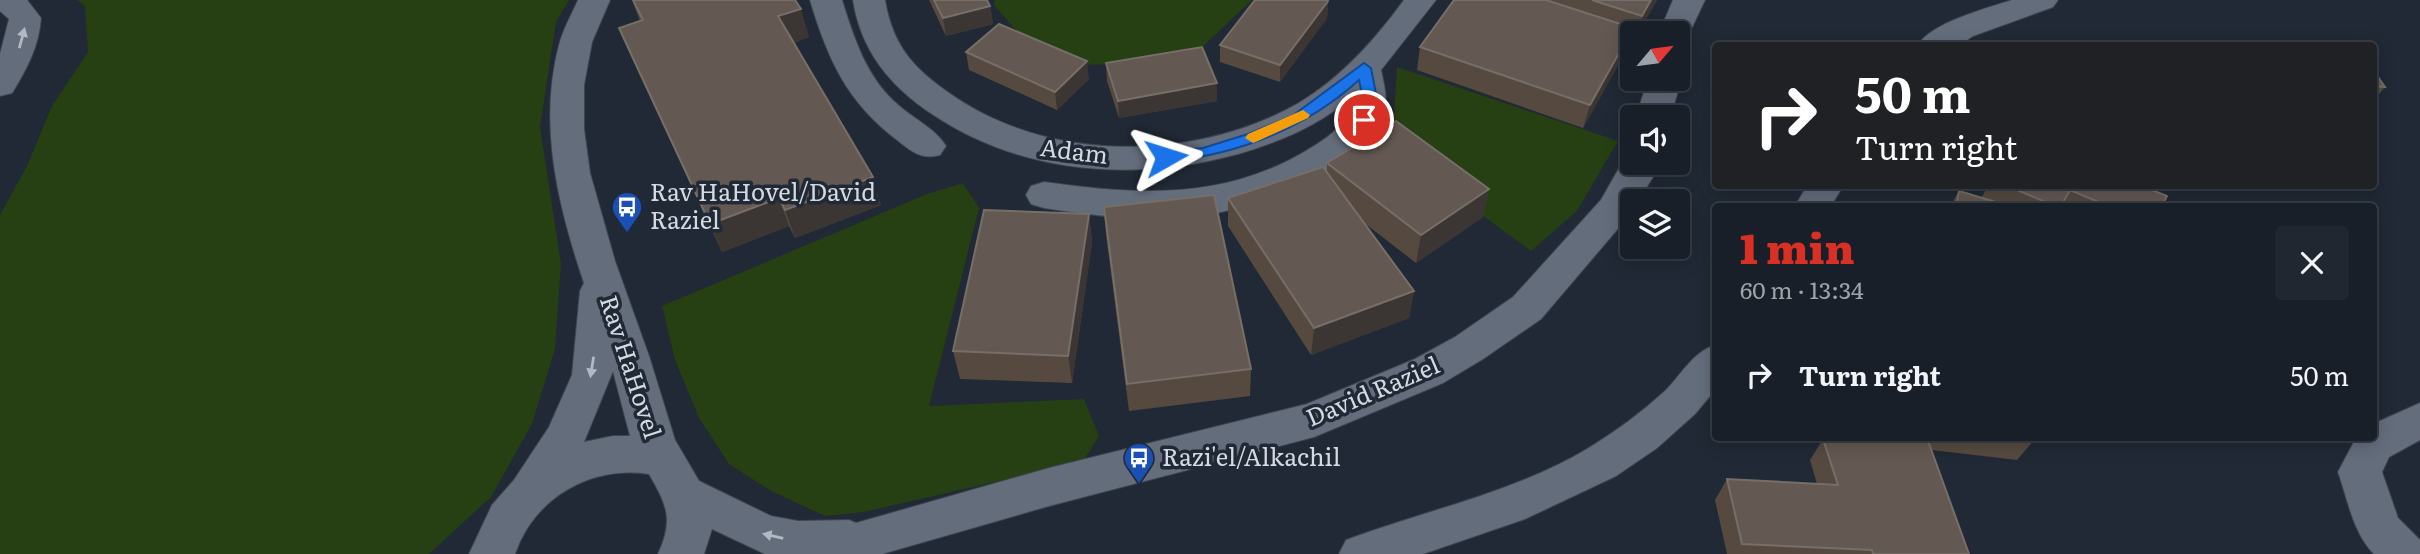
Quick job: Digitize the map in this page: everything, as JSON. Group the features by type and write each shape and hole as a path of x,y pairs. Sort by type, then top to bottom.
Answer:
{"street":[{"path":"0,85 20,47 25,18 15,6 1,0"},
{"name":"Rav HaHovel","path":"594,0 586,13 572,63 566,111 568,149 579,207 661,458 686,495"},
{"path":"826,0 862,88 893,120 928,146"},
{"name":"Adam","path":"869,0 872,23 884,53 911,81 941,106 976,125 1028,146 1081,157 1147,159 1204,153 1253,138 1297,119 1339,90 1364,68 1399,30 1420,0"},
{"path":"1680,21 1689,0"},
{"path":"1940,42 1962,29 2042,0"},
{"path":"1044,195 1100,204 1191,204 1284,179 1346,142 1364,120 1370,99 1364,68"},
{"name":"David Raziel","path":"821,554 1036,491 1314,420 1429,371 1469,348 1527,308 1614,209 1636,175"},
{"name":"Rav HaHovel","path":"530,492 566,436 592,375 601,275"},
{"path":"1362,554 1542,494 1597,465 1642,437 1684,400 1712,365"},
{"path":"2404,554 2380,530 2360,472 2374,444 2420,420"},
{"path":"490,549 509,516 530,492 559,471 605,455 633,453 661,458"},
{"path":"681,554 690,524 686,495"},
{"name":"David Raziel","path":"686,495 764,534 798,541 866,540"}],"green space":[{"path":"77,0 569,0 556,22 540,127 561,264 555,349 532,424 491,497 429,554 0,554 0,215 27,166 52,106 88,52 85,6"},
{"path":"995,0 1252,0 1196,53 1136,64 1080,65 1026,42 994,5"},
{"path":"1397,67 1618,141 1577,211 1531,251 1392,149"},
{"path":"963,183 979,208 929,406 1084,399 1099,436 1083,462 864,512 825,516 771,491 729,464 699,418 675,360 662,306 927,194"}],"building":[{"path":"633,0 795,0 801,9 778,16 873,177 785,210 779,198 710,224 619,28 643,20"},
{"path":"934,0 987,0 990,6 943,18"},
{"path":"1255,0 1328,1 1280,65 1220,45"},
{"path":"1454,0 1546,0 1620,24 1620,51 1590,105 1420,47"},
{"path":"1592,0 1651,0 1642,16"},
{"path":"999,24 1087,61 1055,92 966,52"},
{"path":"1202,47 1217,83 1118,101 1106,63"},
{"path":"2377,76 2385,87 2377,86"},
{"path":"1396,121 1489,189 1421,235 1327,163"},
{"path":"1323,167 1414,291 1314,328 1228,198"},
{"path":"2015,189 2150,189 2167,196 2164,203 2101,203 2070,190 2063,203 2048,203"},
{"path":"1959,191 1999,203 1957,203"},
{"path":"1214,195 1251,369 1127,384 1104,207"},
{"path":"984,210 1089,214 1068,356 953,351"},
{"path":"1824,441 1928,441 1969,554 1873,554 1872,550 1742,544 1727,479 1838,485"}],"slow traffic":[{"path":"1253,138 1303,115"}],"place":[{"name":"Rav HaHovel/David Raziel","path":"627,234"},
{"name":"Razi'el/Alkachil","path":"1139,485"}],"route":[{"path":"1166,157 1204,153 1253,138 1297,119 1339,90 1364,68 1370,99 1364,120"}]}
